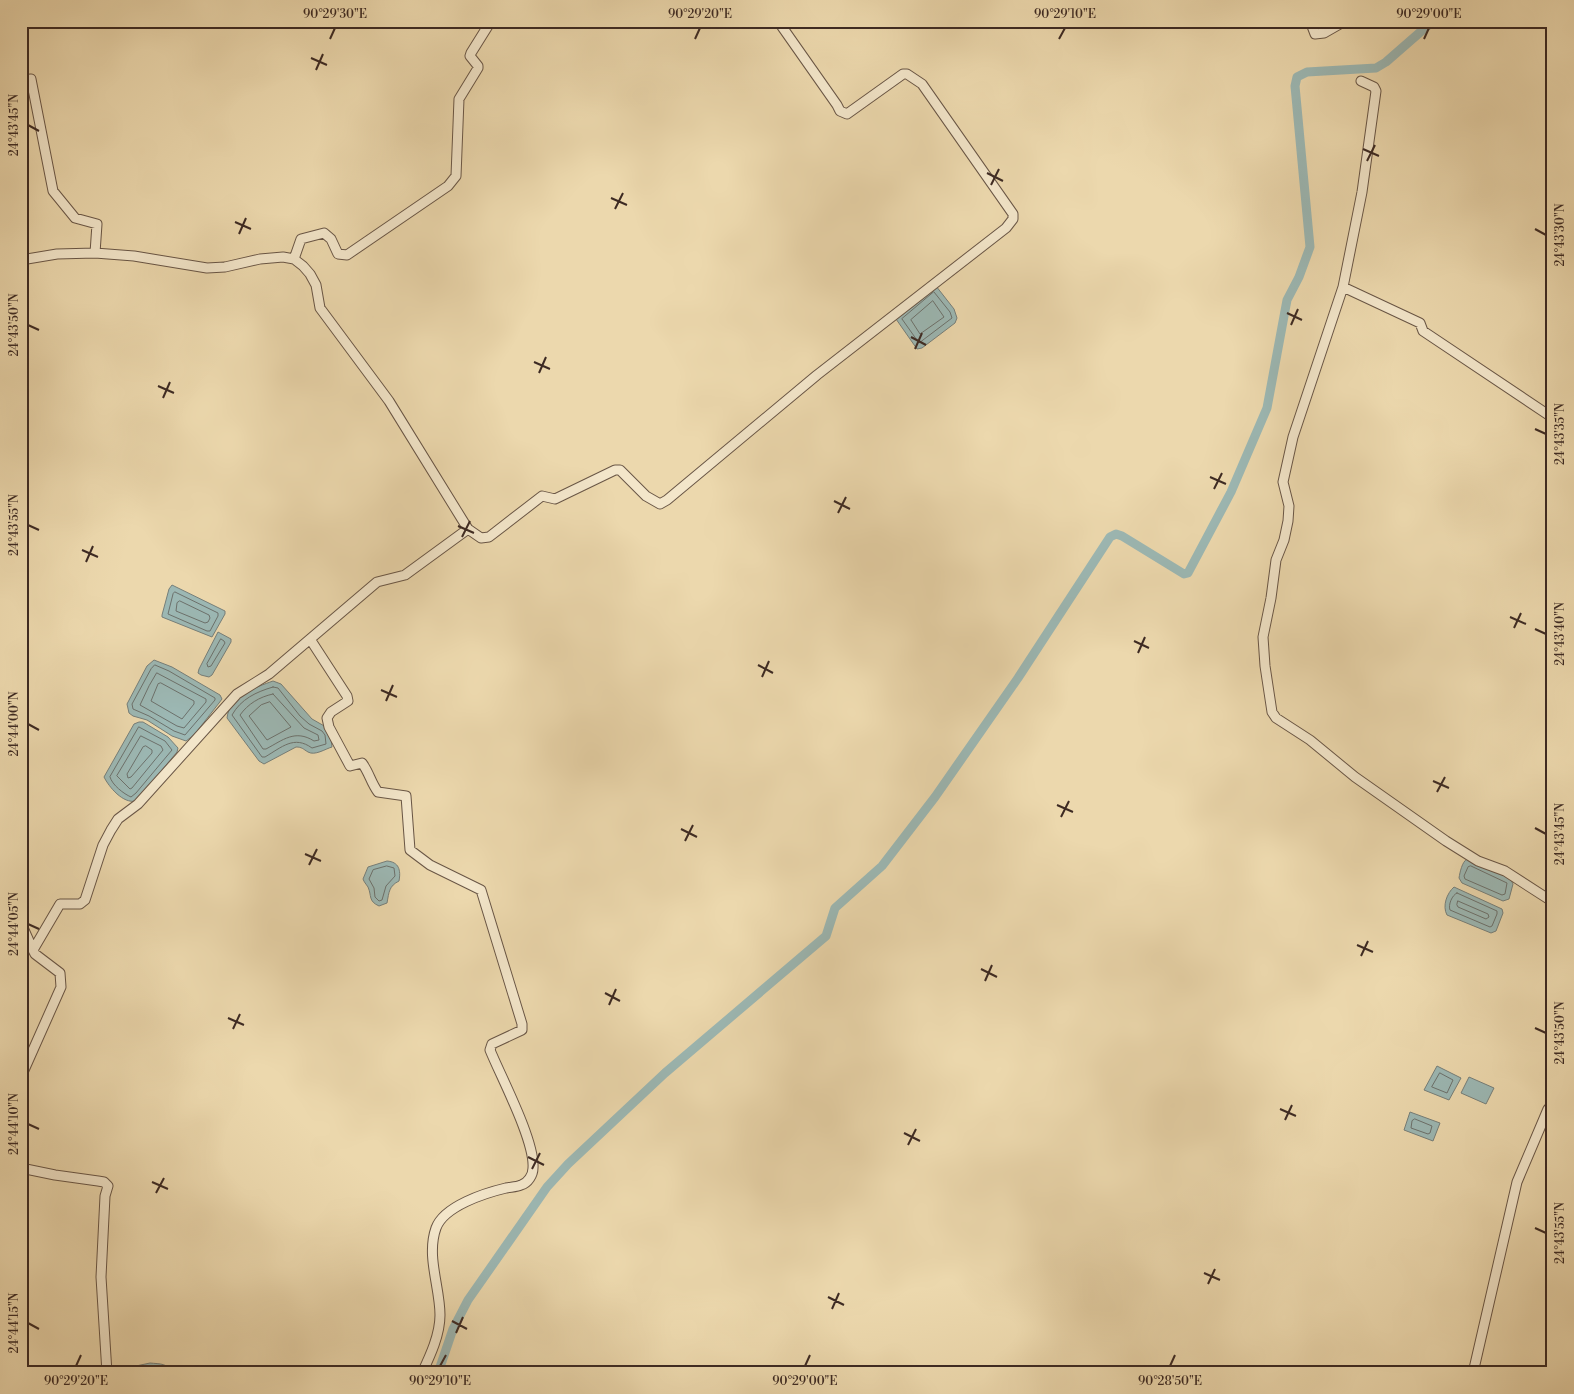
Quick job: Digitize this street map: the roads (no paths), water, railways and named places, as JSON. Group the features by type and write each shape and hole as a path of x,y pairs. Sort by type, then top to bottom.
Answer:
{"street":[{"path":"294,259 301,239 324,233 331,240 338,254 347,255 448,186 456,176 459,99 478,68 470,56 491,21"},
{"path":"21,260 57,254 94,253 134,256 207,268 225,267 283,257 294,259 310,274 316,285 320,308 389,401 468,529 481,538 486,538 542,496 555,499 615,470 620,470 646,496 660,504 817,375 1006,228 1013,219 1013,214 922,84 907,74 903,74 856,109 847,114 840,111 778,21"},
{"path":"1310,21 1315,34 1324,33 1345,21"},
{"path":"21,80 31,79 53,191 75,218 96,224 94,253"},
{"path":"1361,81 1374,87 1376,91 1362,192 1342,287 1293,437 1283,482 1289,506 1288,521 1284,540 1276,560 1263,636 1265,666 1272,712 1276,718 1310,740 1355,777 1446,841 1478,861 1505,871 1553,902"},
{"path":"1342,287 1420,323 1423,331 1553,418"},
{"path":"33,950 60,904 80,904 85,900 103,845 118,819 138,804 237,694 269,674 377,582 405,575 468,529"},
{"path":"310,638 347,696 348,701 331,712 327,718 329,726 350,766 362,763 368,770 373,786 378,792 406,796 410,850 430,865 481,890 522,1024 522,1030 492,1044 490,1050 528,1139 534,1166 532,1174 522,1185 506,1188 463,1202 441,1220 436,1229 432,1246 440,1316 437,1336 422,1373"},
{"path":"21,923 36,954 60,973 60,987 21,1077"},
{"path":"1473,1373 1517,1182 1548,1109 1553,1109"},
{"path":"21,1168 55,1176 104,1182 108,1186 105,1196 101,1277 107,1373"}],"water":[{"path":"936,286 954,309 957,318 955,323 922,348 917,349 896,319"},
{"path":"172,585 225,611 212,637 162,617 169,589"},
{"path":"218,632 231,639 231,642 212,675 209,677 201,675 198,673 199,669"},
{"path":"154,660 172,667 220,695 222,699 194,735 186,741 172,736 147,720 129,713 127,704 147,666"},
{"path":"273,681 281,684 312,719 326,727 330,732 332,747 320,752 311,753 296,747 264,764 259,761 227,718 233,704 244,694"},
{"path":"143,722 168,737 178,748 177,752 136,801 131,801 117,794 104,777 134,724"},
{"path":"1467,859 1510,878 1513,884 1509,899 1503,901 1462,883 1459,878 1460,873"},
{"path":"387,861 397,865 400,873 399,881 391,887 387,903 379,906 372,900 363,879 368,867"},
{"path":"1454,887 1502,909 1503,913 1496,931 1491,933 1447,915 1445,908 1446,900"},
{"path":"1437,1066 1461,1078 1449,1100 1424,1090"},
{"path":"1469,1077 1494,1088 1486,1104 1461,1093"},
{"path":"1410,1112 1440,1123 1433,1141 1404,1130"},
{"path":"150,1363 166,1366 172,1373 134,1373 136,1366"}],"waterway":[{"path":"438,1373 453,1329 468,1300 547,1187 568,1164 665,1073 826,936 835,908 882,866 935,797 1018,678 1110,537 1116,534 1122,536 1184,574 1188,573 1231,492 1267,408 1287,300 1299,277 1310,247 1295,86 1297,77 1307,72 1376,68 1386,62 1433,21"}]}
